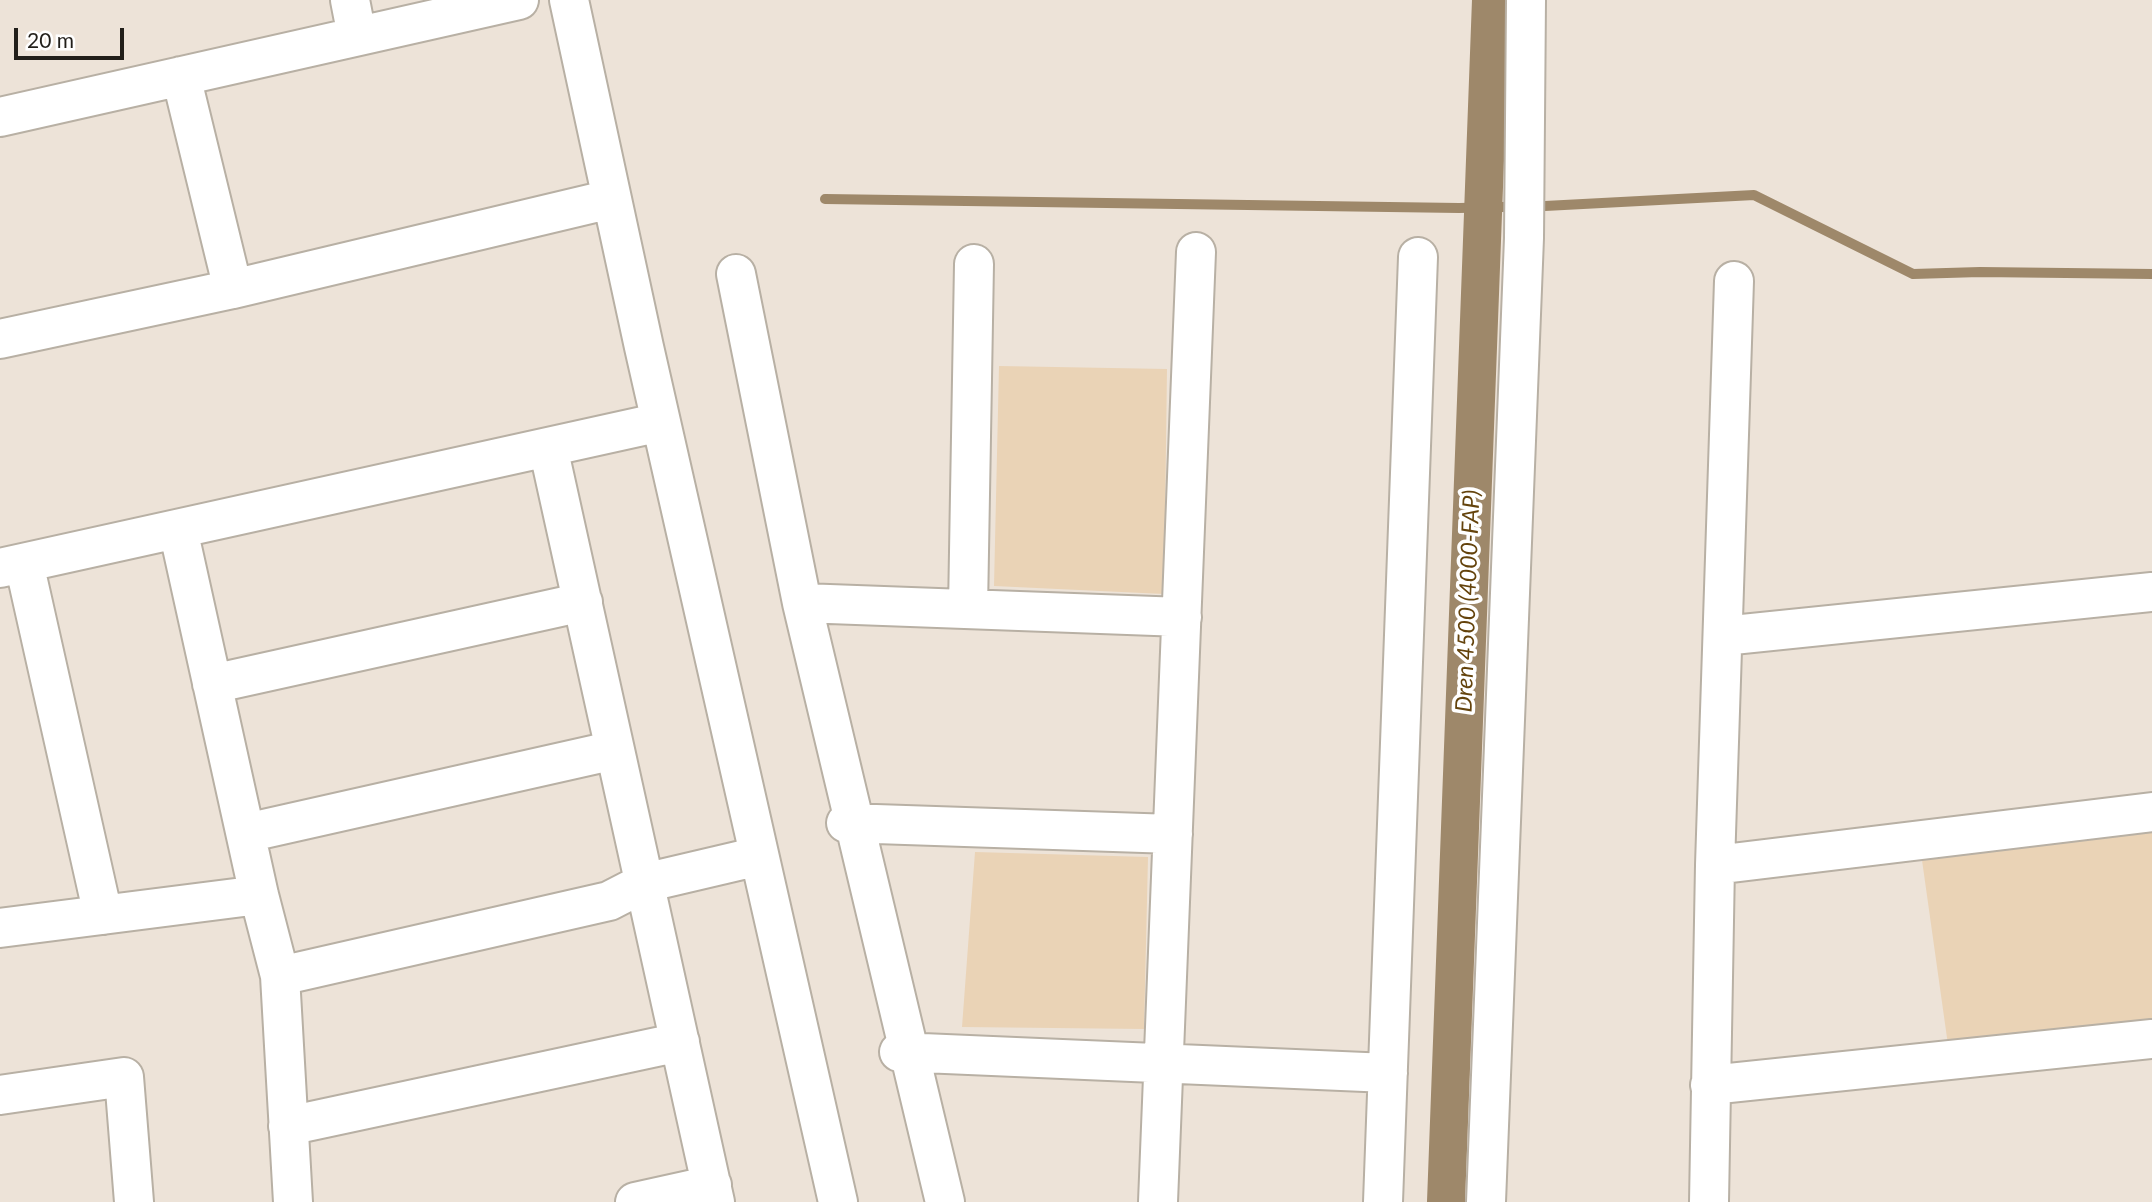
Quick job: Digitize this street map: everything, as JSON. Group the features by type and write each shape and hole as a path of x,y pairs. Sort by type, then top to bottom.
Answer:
{"street":[{"path":"0,117 181,76 353,18 519,0"},
{"path":"569,0 660,422 838,1202"},
{"path":"1486,1202 1524,211 1526,0"},
{"path":"181,76 233,289"},
{"path":"0,339 233,289 611,200"},
{"path":"1157,1202 1196,252"},
{"path":"1383,1202 1418,257"},
{"path":"968,609 974,264"},
{"path":"736,274 802,603 850,824 904,1053 945,1202"},
{"path":"1709,1202 1715,864 1734,281"},
{"path":"103,915 12,565 660,422"},
{"path":"548,447 713,1194 635,1202"},
{"path":"178,529 280,976 293,1202"},
{"path":"1723,636 2152,592"},
{"path":"212,684 583,602"},
{"path":"802,603 1181,617"},
{"path":"246,834 615,750"},
{"path":"1715,864 2152,812"},
{"path":"850,824 1173,834"},
{"path":"280,976 609,901 645,883 759,856"},
{"path":"0,928 260,895"},
{"path":"1710,1085 2152,1039"},
{"path":"288,1126 680,1042"},
{"path":"904,1053 1388,1073"},
{"path":"0,1095 124,1077 134,1202"}],"shaded area":[{"path":"999,366 1167,369 1164,594 994,586"},
{"path":"2152,826 2152,1023 1948,1045 1921,853"},
{"path":"975,852 1148,857 1144,1029 962,1027"}],"waterway":[{"name":"Dren 4500 (4000-FAP)","path":"1446,1202 1491,0"},
{"path":"825,199 1459,208 1754,195 1913,274 2152,274"}]}
